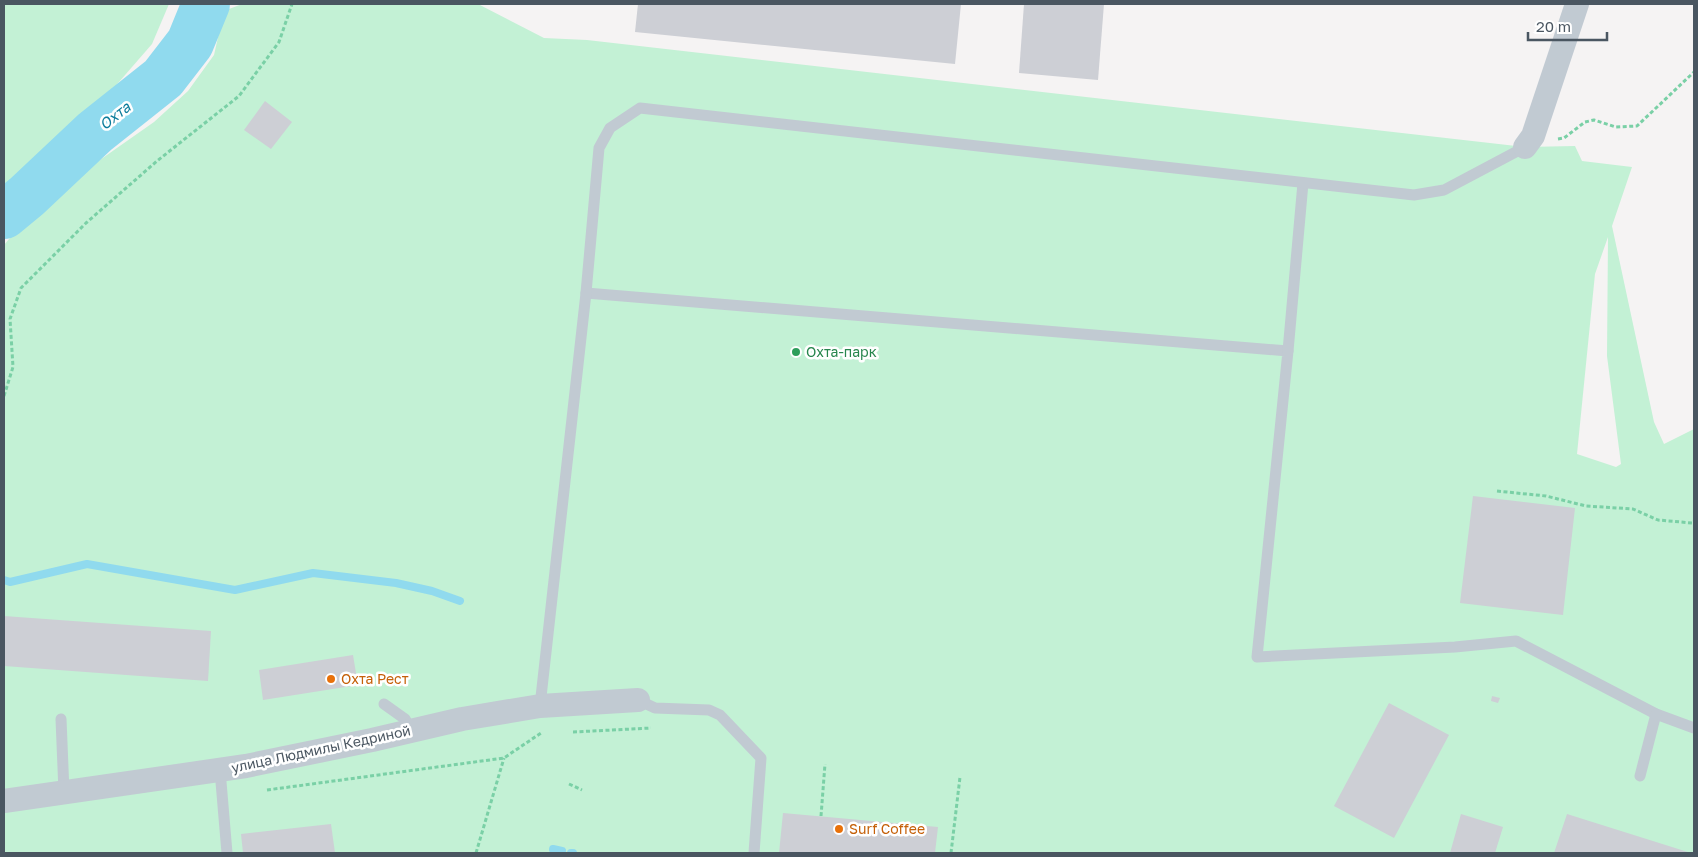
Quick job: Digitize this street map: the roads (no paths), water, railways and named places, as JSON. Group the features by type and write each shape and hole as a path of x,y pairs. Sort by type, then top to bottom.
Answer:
{"street":[{"path":"1529,141 1577,4"},
{"name":"улица Людмилы Кедриной","path":"4,801 220,770 372,740 411,730 540,706 638,700"}],"lane":[{"path":"540,706 586,293 599,148 610,128 640,108 1414,195 1444,190 1529,141"},
{"path":"1303,183 1288,351 1256,657 1455,647 1516,641 1656,714 1694,728"},
{"path":"586,293 1288,351"},
{"path":"638,700 655,708 709,710 720,715 761,758 754,853"},
{"path":"384,704 404,719 411,730"},
{"path":"1640,776 1656,714"},
{"path":"61,719 64,792"},
{"path":"220,770 222,815 227,853"}],"waterway":[{"name":"Охта","path":"4,215 95,132 163,78 190,43 206,4"},
{"path":"4,580 10,582 87,564 235,590 313,573 396,583 432,591 460,601"},
{"path":"553,849 562,851"}],"place":[{"name":"Охта-парк","path":"796,352"},
{"name":"Охта Рест","path":"331,679"},
{"name":"Surf Coffee","path":"839,829"}]}
